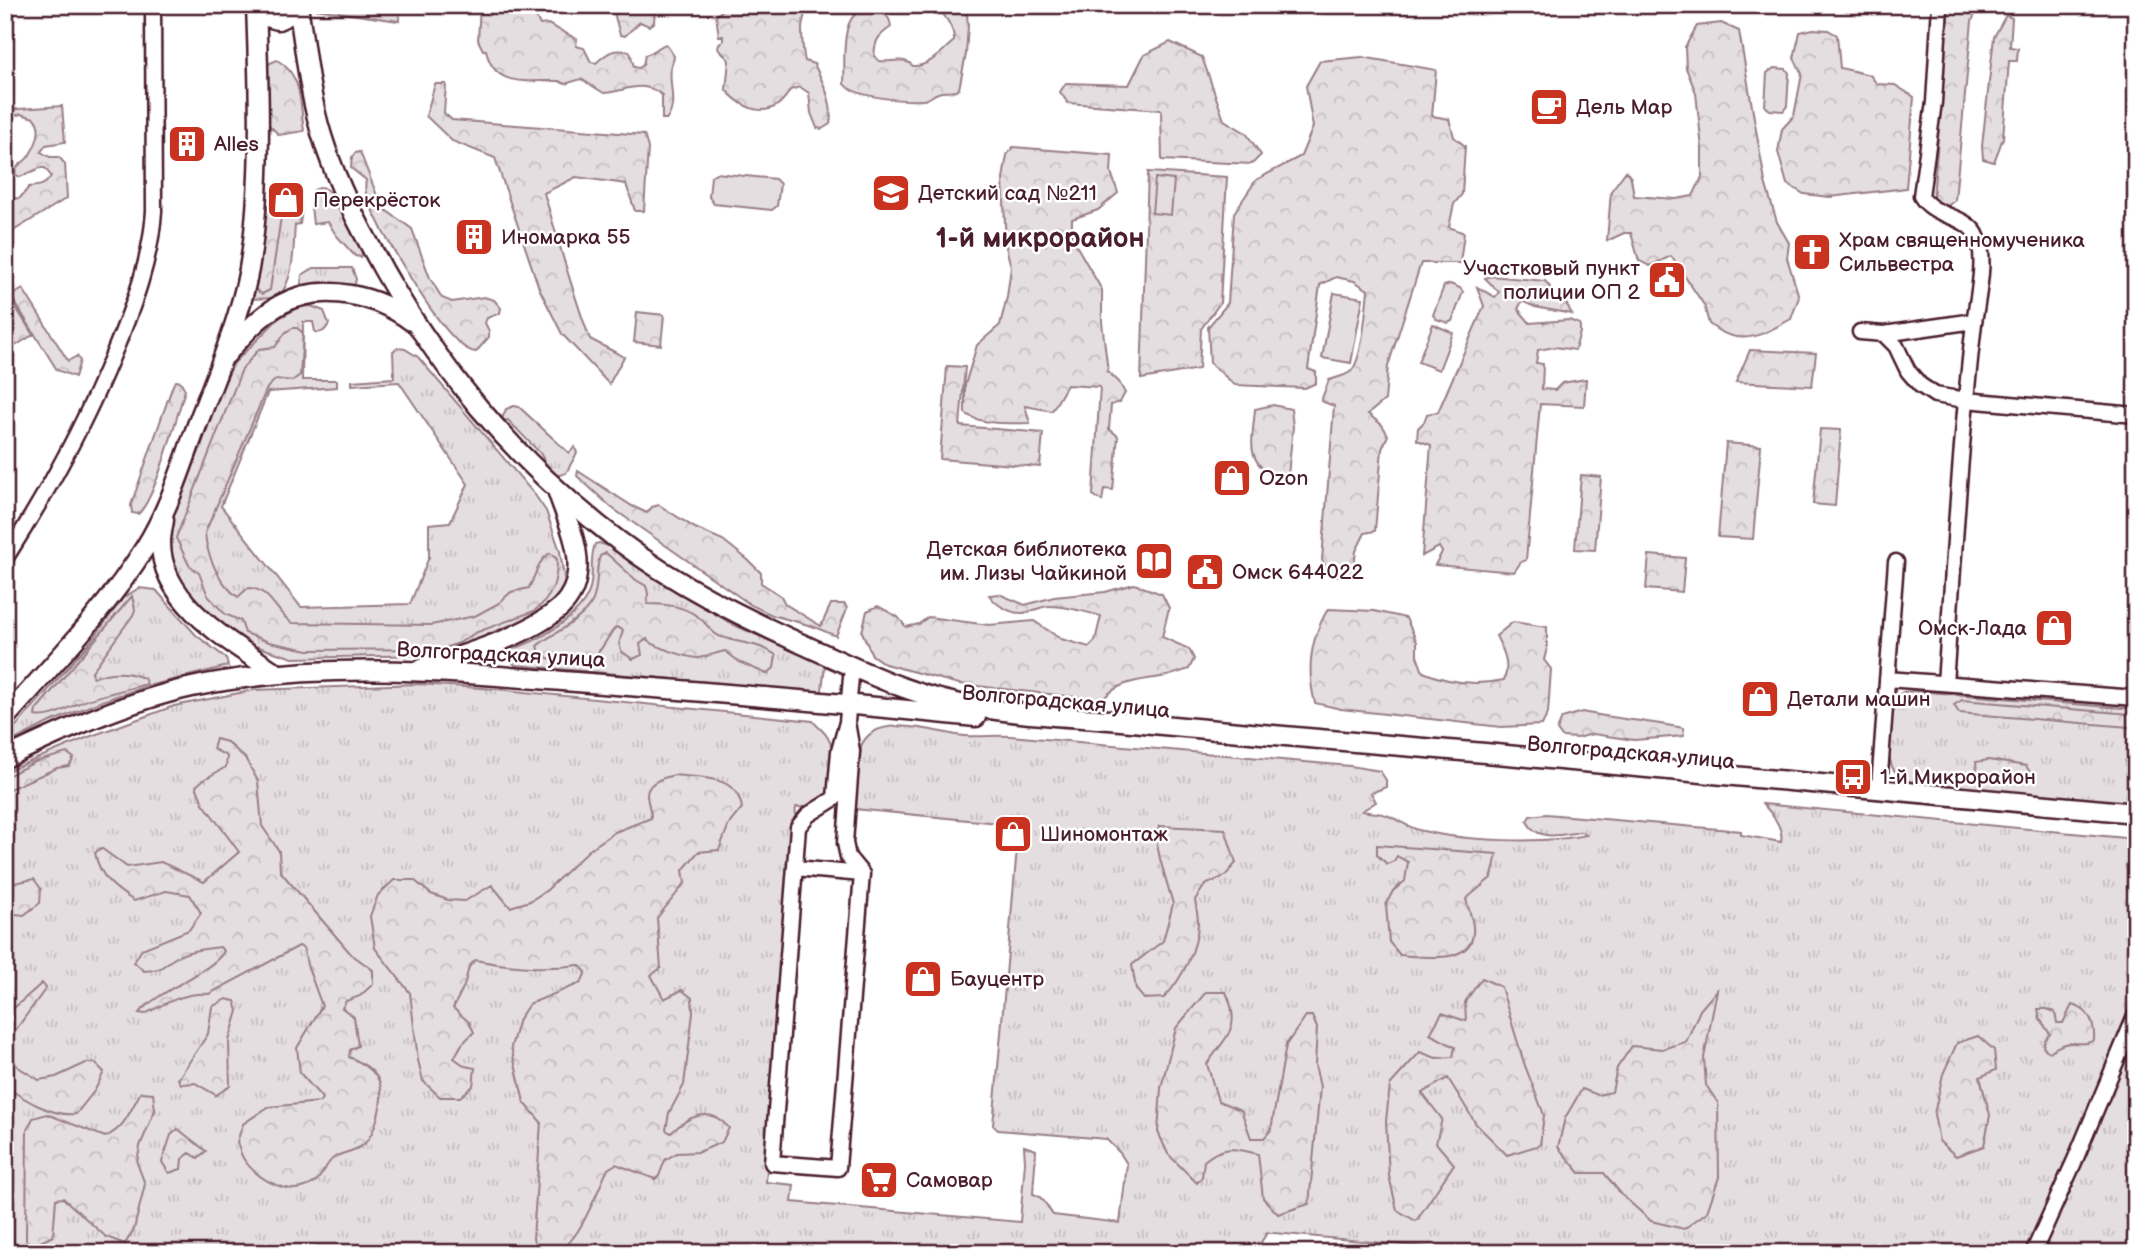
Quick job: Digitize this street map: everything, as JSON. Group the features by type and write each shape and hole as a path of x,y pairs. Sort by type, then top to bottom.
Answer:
{"main road":[{"path":"257,5 263,16 278,20 293,13 298,5"},
{"path":"5,718 71,644 128,573 164,513 220,362 248,272 253,240 258,128 257,5"},
{"name":"Волгоградская улица","path":"298,5 315,112 334,172 385,274 416,325 450,372 496,428 557,490 621,543 703,596 779,634 935,698 989,708 2136,813"},
{"path":"220,362 242,336 275,307 309,293 335,292 380,302 416,325"},
{"path":"413,671 493,644 543,620 563,606 573,591 578,571 575,545 557,490"},
{"path":"164,513 161,544 167,573 178,591 217,633 278,674"},
{"name":"Волгоградская улица","path":"5,758 44,739 153,698 192,687 278,674 413,671 848,713 987,719 1845,795 2136,824"}],"street":[{"path":"5,559 57,476 96,398 142,278 152,237 155,113 153,5"},
{"path":"1940,5 1934,102 1920,196 1927,206 1966,224 1976,233 1982,257 1965,400 1945,683"},
{"path":"1860,332 1884,334 1974,321"},
{"path":"1884,334 1896,346 1908,371 1920,385 1935,395 2136,415"},
{"path":"1879,788 1896,562"},
{"path":"848,713 852,751 845,843 848,857 862,874 838,1168 772,1163 798,828 802,821 835,798 852,666"},
{"path":"1887,679 2136,698"},
{"path":"795,868 862,874"},
{"path":"2033,1253 2136,1014"}],"green space":[{"path":"315,5 400,5 399,21 316,9"},
{"path":"480,5 533,5 540,25 548,24 577,39 576,46 584,48 591,62 596,63 611,52 619,50 630,52 634,67 639,68 643,65 645,55 666,44 674,56 670,74 672,107 667,119 662,119 662,95 647,88 634,87 604,93 581,79 565,84 559,81 524,81 504,77 496,71 478,40"},
{"path":"612,5 655,5 654,23 649,26 640,22 625,36 620,35"},
{"path":"728,5 806,5 802,30 804,58 814,64 824,85 829,101 830,124 822,129 817,128 811,113 809,93 800,87 790,90 776,106 759,110 742,104 726,90 729,60 718,48 723,36 719,36 716,16"},
{"path":"933,5 966,5 966,54 959,89 941,92 925,100 905,100 858,93 844,84 846,35 849,23 855,15 864,10 877,11 889,18 891,27 880,36 875,46 874,56 879,61 901,61 919,66 935,58 954,41 948,21"},
{"path":"1949,5 1979,5 1972,21 1955,200 1945,208 1933,199"},
{"path":"2006,15 2012,18 2010,47 2018,48 2017,61 2009,61 2003,138 1994,162 1983,159 1982,146 1994,37"},
{"path":"1721,23 1739,31 1765,182 1777,222 1789,243 1787,258 1799,297 1791,319 1750,337 1730,336 1709,324 1704,305 1671,256 1650,266 1639,261 1631,233 1624,233 1607,241 1611,191 1626,171 1631,178 1634,196 1676,199 1693,196 1702,177 1702,149 1696,93 1686,68 1685,47 1697,26"},
{"path":"1828,30 1837,35 1840,68 1870,75 1877,84 1895,85 1914,97 1906,188 1830,197 1804,194 1787,184 1778,152 1782,129 1794,116 1802,74 1794,58 1800,32"},
{"path":"1170,42 1202,57 1224,120 1246,133 1261,155 1252,164 1162,160 1161,110 1068,103 1060,92 1066,83 1129,85 1144,55"},
{"path":"1362,57 1436,70 1432,116 1449,119 1454,137 1465,146 1462,194 1454,204 1449,227 1464,233 1460,263 1421,263 1388,366 1385,400 1368,414 1382,425 1388,435 1382,449 1375,531 1365,533 1356,551 1353,573 1338,576 1329,573 1322,560 1334,406 1321,401 1329,380 1350,372 1358,357 1368,290 1354,281 1336,277 1320,285 1308,369 1316,372 1316,383 1305,388 1235,385 1210,363 1208,327 1228,303 1234,213 1256,180 1301,156 1313,127 1306,86 1320,61"},
{"path":"277,60 292,74 296,82 304,131 279,135 266,122 268,64"},
{"path":"1774,68 1786,69 1789,73 1787,106 1783,111 1770,110 1765,106 1767,73"},
{"path":"435,84 446,84 444,113 452,120 644,135 648,148 644,211 635,211 626,184 576,177 544,193 590,339 624,357 609,384 562,334 539,288 495,158 452,141 426,116"},
{"path":"62,106 65,142 46,145 41,152 50,157 59,157 65,164 67,198 5,236 5,205 11,199 20,198 29,187 44,184 51,176 45,168 20,177 15,174 34,147 38,127 34,118 21,114 5,118 5,110"},
{"path":"1013,147 1112,155 1111,172 1118,193 1098,210 1072,219 1072,238 1102,290 1102,322 1108,372 1119,382 1125,393 1120,402 1111,405 1109,429 1118,436 1113,490 1104,489 1102,501 1093,495 1100,387 1067,385 1052,411 1025,406 1030,423 988,422 965,413 965,385 977,345 1000,325 1007,297 1011,267 1006,247 1003,179 1007,155"},
{"path":"360,152 378,198 387,211 412,229 430,278 442,298 452,302 484,297 494,300 501,308 500,313 487,318 485,323 489,337 476,352 465,348 439,320 383,232 366,194 366,180 351,168 352,157"},
{"path":"1148,172 1227,177 1220,303 1201,329 1199,369 1141,379"},
{"path":"716,173 775,179 780,184 777,206 772,210 714,204 709,197 711,176"},
{"path":"1155,178 1174,180 1171,215 1152,213"},
{"path":"322,187 336,198 347,214 363,249 361,257 355,256 328,222 313,224 311,206 314,190"},
{"path":"294,188 301,200 301,214 300,224 295,225 288,282 278,298 248,299 265,207 274,202 274,192"},
{"path":"271,206 280,207 282,210 270,290 262,294 253,288 264,211"},
{"path":"314,268 352,268 356,279 354,288 300,292 302,275"},
{"path":"1491,276 1545,281 1550,287 1541,296 1566,303 1572,314 1535,307 1522,301 1518,309 1530,323 1569,320 1580,324 1575,350 1555,347 1538,350 1536,363 1543,364 1542,389 1555,390 1562,383 1586,379 1584,406 1540,404 1526,560 1521,562 1514,572 1435,565 1442,552 1439,547 1422,556 1431,445 1417,440 1418,428 1427,414 1438,412 1484,306 1477,287 1495,297 1499,292 1485,278"},
{"path":"1450,284 1463,292 1452,321 1448,323 1436,319 1433,315 1444,286"},
{"path":"23,289 68,361 77,356 80,361 75,377 57,370 11,296"},
{"path":"1334,293 1363,298 1351,363 1322,358"},
{"path":"12,301 33,335 5,352 5,312"},
{"path":"311,306 324,311 329,324 324,331 315,332 313,322 303,322 302,380 337,380 337,387 268,392 221,506 301,607 410,604 429,557 429,524 450,522 468,484 399,382 352,385 352,381 394,378 393,351 398,348 405,349 418,357 546,511 560,551 565,584 561,597 550,609 486,635 469,646 426,655 293,658 252,645 222,624 188,592 170,559 167,542 170,524 220,392 234,363 279,318 299,307"},
{"path":"637,312 664,315 661,345 634,342"},
{"path":"1433,324 1453,333 1439,370 1418,362"},
{"path":"293,328 303,333 300,375 292,381 276,379 267,388 205,533 211,560 231,591 238,597 248,588 262,592 292,623 431,625 475,616 499,603 511,592 529,588 539,564 550,553 557,559 556,574 550,594 540,606 534,611 441,649 308,650 269,642 245,633 241,621 225,614 208,596 199,573 189,565 176,538 242,369 259,349 275,347 286,332"},
{"path":"1750,350 1816,353 1812,386 1736,382"},
{"path":"947,366 965,367 960,426 1043,433 1040,467 940,459"},
{"path":"176,381 181,382 185,390 165,457 145,506 138,514 132,513 131,505"},
{"path":"1273,405 1291,409 1293,427 1288,475 1271,476 1262,469 1252,447 1255,409"},
{"path":"519,407 569,453 575,447 577,453 566,473 554,477 540,453 508,420 501,421 506,409"},
{"path":"1820,429 1841,430 1835,506 1813,504"},
{"path":"1726,443 1761,446 1753,539 1718,537"},
{"path":"578,471 632,506 647,513 652,507 659,505 695,528 723,540 761,573 761,583 781,596 785,604 821,626 831,604 845,604 847,609 836,636 772,615 751,605 612,508 577,476"},
{"path":"1581,475 1601,477 1595,550 1575,549"},
{"path":"595,544 612,547 665,584 734,625 825,665 821,692 515,665 506,654 509,650 557,627 578,609 586,598 591,582 593,550"},
{"path":"606,553 646,586 647,604 684,609 697,616 719,636 769,651 776,655 774,668 767,674 741,663 725,651 698,658 687,656 647,639 640,644 642,655 633,659 622,652 619,644 623,630 616,627 599,652 592,657 552,659 544,656 537,646 575,620 593,600 600,556"},
{"path":"1649,555 1685,558 1682,592 1646,589"},
{"path":"1134,584 1162,594 1169,608 1162,637 1189,649 1194,659 1189,669 1122,685 1102,700 959,684 885,664 872,655 862,632 867,611 878,606 898,617 906,627 919,624 928,617 989,625 1034,621 1061,639 1089,647 1095,641 1101,616 1050,606 1018,613 1004,608 989,595 999,594 1025,605 1054,597 1105,592"},
{"path":"139,588 156,590 196,635 226,658 228,666 144,687 102,701 15,740 10,739 9,734 92,640 123,598"},
{"path":"132,596 135,610 133,615 92,671 93,678 124,673 144,678 147,684 94,698 51,715 35,716 36,710"},
{"path":"1328,609 1374,611 1406,618 1417,642 1417,656 1423,672 1463,682 1504,680 1505,658 1496,636 1513,622 1547,627 1544,660 1551,669 1548,713 1542,725 1501,727 1341,709 1315,703 1311,654 1317,632"},
{"path":"419,684 496,689 813,721 826,735 833,753 829,802 818,808 796,807 766,1182 794,1185 792,1202 1020,1222 1024,1146 1036,1150 1033,1194 1042,1199 1053,1215 1120,1223 1127,1164 1106,1139 998,1130 993,1125 1019,825 855,809 861,746 868,736 890,727 904,726 963,736 1010,736 1350,766 1380,771 1386,780 1386,787 1371,793 1376,802 1362,811 1386,815 1419,830 1460,837 1549,840 1586,835 1582,832 1551,836 1531,828 1527,821 1530,816 1546,814 1741,831 1741,835 1781,842 1779,826 1763,804 2136,839 2136,1007 2034,1244 2023,1253 1493,1253 1267,1233 1254,1253 5,1253 5,772 86,738 174,706 254,690"},
{"path":"1903,692 2135,709 2136,803 1914,784 1900,777 1893,769 1888,751 1892,699"},
{"path":"1962,700 2131,714 2136,717 2136,723 2129,727 1959,713 1954,705"},
{"path":"1582,712 1683,728 1684,736 1634,740 1593,734 1577,738 1562,737 1557,730 1562,718"},
{"path":"216,739 227,742 245,758 258,781 262,826 279,851 280,871 351,954 373,970 373,984 360,996 346,1001 342,1008 354,1017 358,1046 350,1050 349,1057 372,1071 380,1084 378,1116 368,1139 361,1146 335,1157 315,1182 296,1189 277,1185 259,1175 244,1159 237,1142 243,1124 268,1107 320,1102 322,1098 300,1073 297,1048 322,1006 304,949 299,946 209,994 184,997 145,1014 139,1013 158,997 209,966 224,951 220,947 191,952 180,955 159,969 144,971 134,962 142,949 189,930 201,913 190,895 166,891 134,901 109,882 100,869 95,853 101,848 127,867 161,862 204,882 239,852 203,803 196,786 226,767 227,756 213,749"},
{"path":"67,753 74,758 69,766 57,768 5,791 5,777 35,762"},
{"path":"1988,760 2026,766 2032,775 2027,779 2010,775 1988,775 1977,771 1976,762"},
{"path":"675,775 707,778 726,784 739,797 742,808 729,824 719,850 698,852 683,870 685,883 657,918 661,968 651,975 664,999 682,990 692,998 693,1013 684,1085 669,1113 666,1130 671,1133 693,1118 707,1115 722,1121 729,1128 722,1142 699,1152 677,1153 665,1160 659,1176 655,1179 616,1164 608,1169 577,1233 558,1251 542,1252 533,1239 541,1122 524,1102 511,1047 519,1019 529,1004 581,983 586,972 579,965 527,967 475,960 469,967 464,986 453,1008 469,1022 474,1032 462,1044 454,1058 465,1066 475,1068 473,1086 460,1097 440,1097 423,1081 410,993 375,948 370,916 378,895 394,880 414,880 431,894 448,900 465,901 492,885 510,907 530,901 547,890 589,850 615,832 651,818 647,797 650,786"},
{"path":"1159,826 1225,829 1236,863 1225,876 1205,885 1195,900 1198,922 1195,942 1188,963 1177,982 1164,998 1144,999 1136,989 1132,965 1163,941 1173,904 1156,838"},
{"path":"1377,845 1497,854 1492,877 1466,899 1473,926 1472,939 1467,948 1447,956 1400,955 1389,942 1386,904 1393,891 1405,881 1408,862 1397,856 1387,864 1377,855"},
{"path":"34,879 41,889 40,903 24,915 6,913 5,890 9,884"},
{"path":"1482,978 1501,987 1524,1063 1544,1115 1540,1145 1507,1155 1476,1124 1448,1078 1422,1093 1442,1119 1436,1143 1454,1164 1416,1221 1397,1210 1389,1176 1386,1121 1390,1085 1420,1052 1436,1058 1453,1057 1455,1047 1430,1034 1442,1013 1466,1021 1465,1002"},
{"path":"42,983 46,988 12,1035 10,1055 18,1067 39,1080 56,1077 86,1063 95,1063 104,1072 95,1090 76,1114 48,1110 5,1086 5,1016"},
{"path":"1717,990 1704,1058 1706,1085 1718,1103 1719,1177 1707,1212 1684,1229 1651,1221 1622,1195 1604,1173 1580,1173 1558,1147 1565,1118 1582,1089 1598,1095 1612,1092 1617,1068 1632,1046 1662,1049 1686,1042 1700,1010"},
{"path":"1206,992 1226,992 1233,1014 1230,1031 1207,1064 1218,1101 1241,1110 1251,1138 1264,1138 1271,1130 1286,1045 1306,1016 1312,1016 1317,1028 1315,1065 1320,1087 1309,1204 1278,1214 1263,1198 1258,1154 1236,1149 1217,1152 1204,1161 1202,1177 1197,1183 1168,1154 1158,1132 1161,1088 1176,1028"},
{"path":"226,999 235,1001 238,1011 229,1041 230,1086 216,1095 195,1083 181,1084 178,1079 208,1034 212,1007"},
{"path":"2072,1005 2087,1013 2094,1040 2065,1044 2049,1052 2043,1047 2050,1034 2040,1019 2038,1009 2055,1012 2057,1023 2063,1023"},
{"path":"2136,1033 2136,1253 2040,1253"},
{"path":"1978,1036 1994,1050 1996,1070 1980,1077 1990,1115 1984,1146 1956,1156 1939,1141 1934,1114 1943,1074 1957,1043"},
{"path":"141,1092 153,1093 155,1110 140,1146 137,1163 145,1184 134,1229 125,1244 106,1237 63,1198 56,1199 53,1236 32,1246 26,1240 27,1130 33,1118 47,1114 105,1137 123,1124"},
{"path":"178,1129 206,1151 198,1158 190,1153 182,1159 181,1169 169,1173 162,1162 171,1135"}],"place":[{"name":"Дель Мар","path":"1549,107"},
{"name":"Alles","path":"187,144"},
{"name":"Детский сад №211","path":"891,193"},
{"name":"Перекрёсток","path":"286,200"},
{"name":"Иномарка 55","path":"474,237"},
{"name":"Храм священномученика Сильвестра","path":"1812,252"},
{"name":"Участковый пункт полиции ОП 2","path":"1667,280"},
{"name":"Ozon","path":"1232,478"},
{"name":"Детская библиотека им. Лизы Чайкиной","path":"1154,561"},
{"name":"Омск 644022","path":"1205,572"},
{"name":"Омск-Лада","path":"2054,628"},
{"name":"Детали машин","path":"1760,699"},
{"name":"1-й Микрорайон","path":"1853,777"},
{"name":"Шиномонтаж","path":"1013,834"},
{"name":"Бауцентр","path":"923,979"},
{"name":"Самовар","path":"879,1180"}],"district":[{"name":"1-й микрорайон","path":"1040,238"}]}
